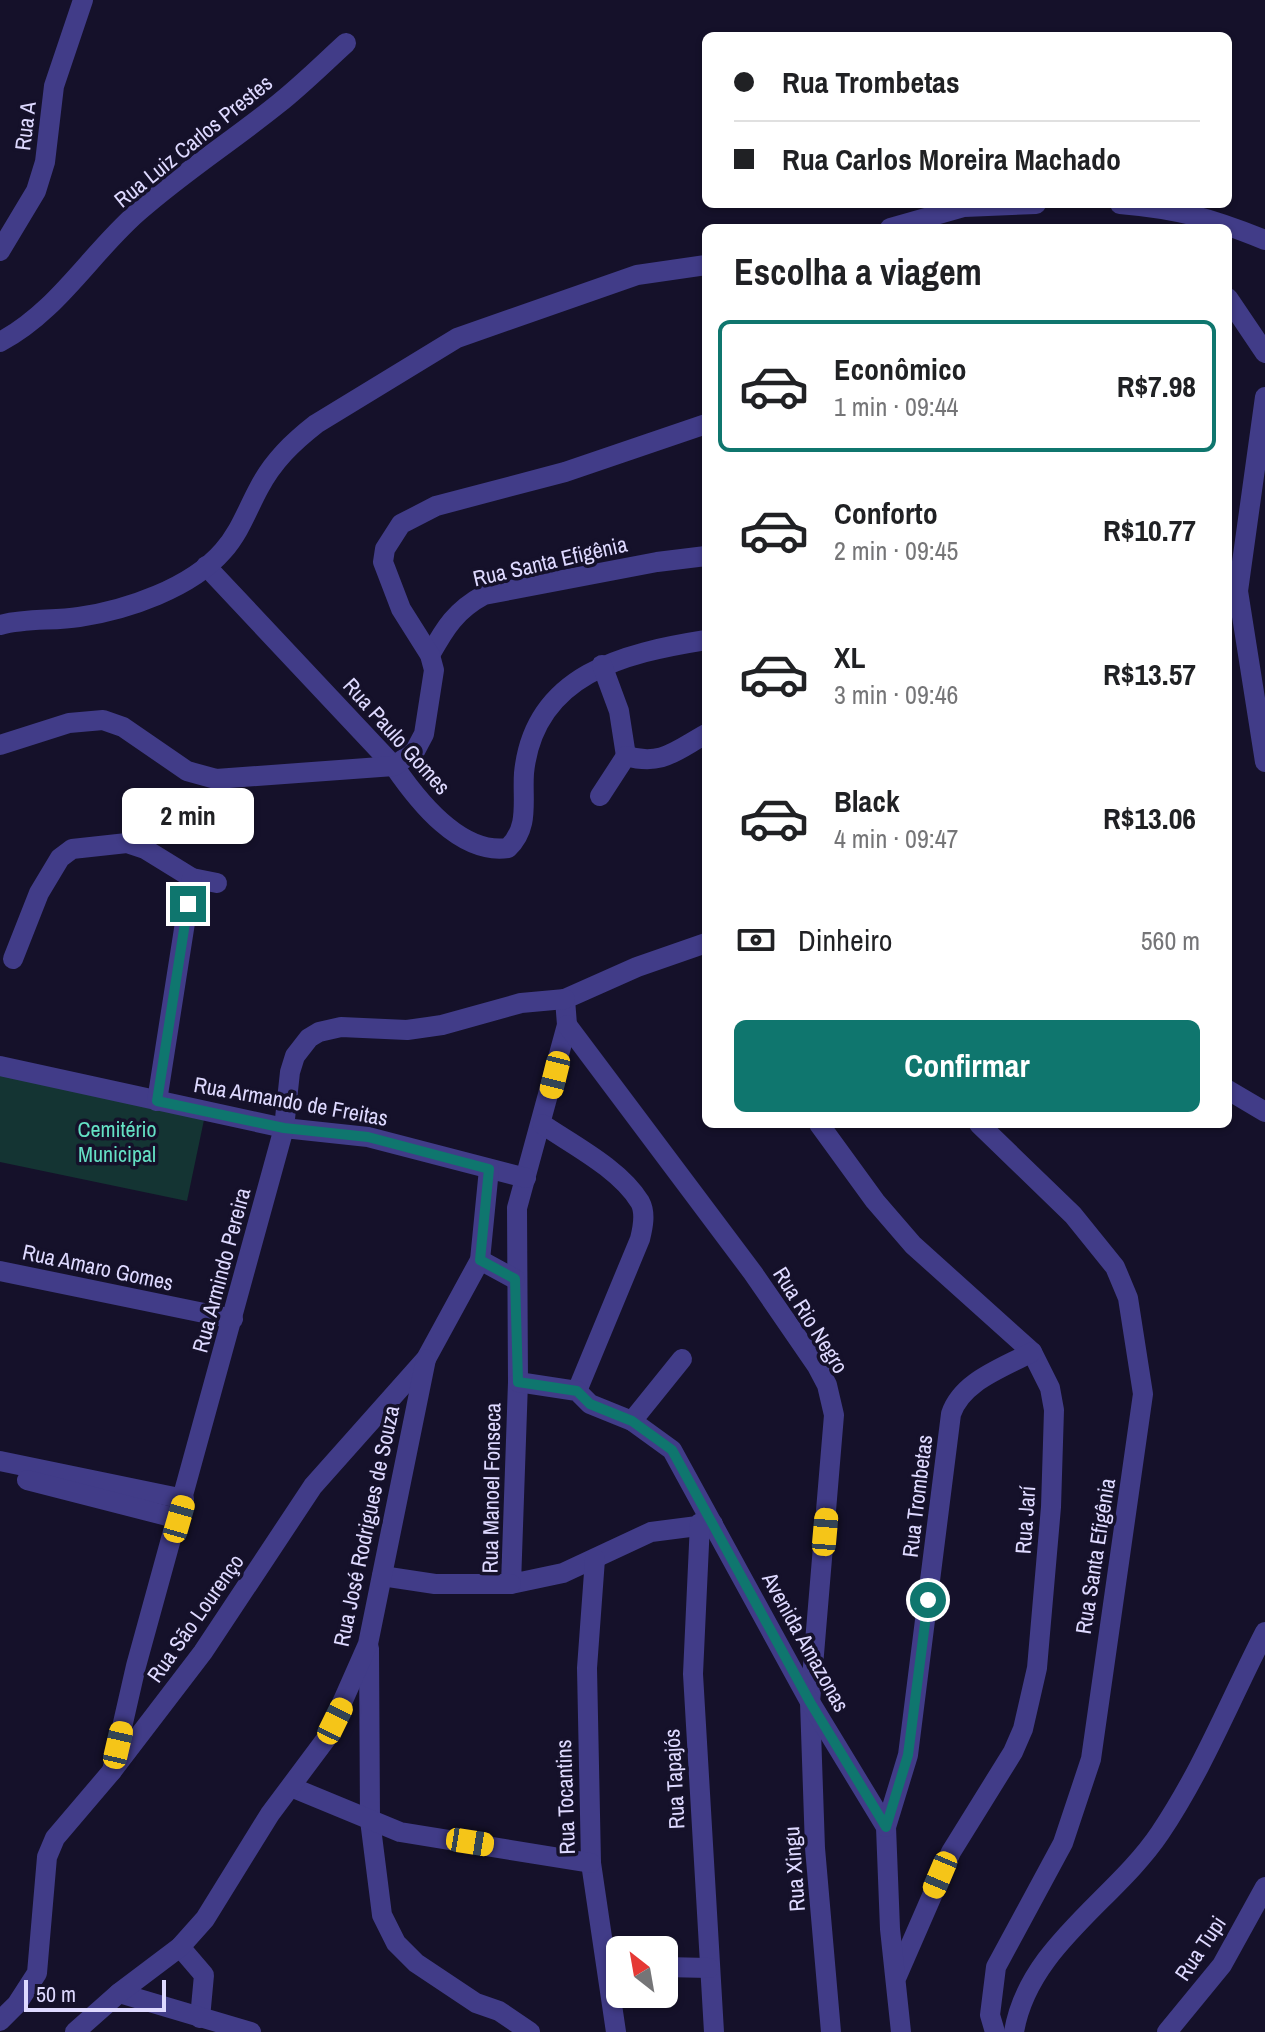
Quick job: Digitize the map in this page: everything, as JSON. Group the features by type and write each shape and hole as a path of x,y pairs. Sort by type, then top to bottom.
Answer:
{"street":[{"name":"Rua A","path":"0,251 26,212 41,177 54,86 83,0"},
{"name":"Rua Luiz Carlos Prestes","path":"0,342 18,332 60,296 135,215 194,165 278,104 346,43"},
{"path":"904,224 960,208"},
{"path":"1164,208 1209,217 1226,224"},
{"path":"1232,226 1265,240"},
{"path":"0,625 81,617 148,597 182,582 222,553 244,523 260,487 296,440 316,424 457,338 637,275 702,266"},
{"path":"1232,303 1249,323 1265,353"},
{"path":"1265,397 1238,591 1265,762"},
{"path":"0,745 69,723 103,720 123,727 187,771 216,779 394,766 415,751 424,734 434,670 430,655 401,609 383,562 385,549 401,524 436,506 565,472 702,425"},
{"name":"Rua Santa Efigênia","path":"430,655 450,620 465,605 484,595 569,577 702,557"},
{"name":"Rua Paulo Gomes","path":"206,566 394,766 419,802 478,846 494,850 508,848 523,827 524,771 542,721 560,693 602,665 702,641"},
{"path":"600,796 626,756 619,711 602,665"},
{"path":"626,756 648,762 660,760 702,736"},
{"path":"13,959 39,893 60,858 72,849 127,843 145,849 192,878 217,883"},
{"path":"157,1101 192,878"},
{"path":"526,1178 567,1025 565,999 637,967 702,944"},
{"name":"Rua Armindo Pereira","path":"112,1771 136,1666 182,1509 284,1128 290,1072 295,1056 309,1038 319,1032 341,1027 407,1030 442,1025 521,1003 565,999"},
{"name":"Rua Rio Negro","path":"567,1025 753,1273 827,1385 834,1415 810,1702"},
{"name":"Rua Armando de Freitas","path":"0,1066 284,1128 368,1137 526,1178"},
{"path":"1232,1092 1265,1112"},
{"path":"542,1124 619,1179 640,1203 643,1214 640,1239 577,1391"},
{"name":"Rua Jarí","path":"822,1128 875,1201 913,1245 1032,1352 1050,1388 1054,1410 1051,1507 1037,1668 1023,1729 1013,1752 951,1852 897,1976"},
{"name":"Rua Santa Efigênia","path":"983,1128 1073,1215 1115,1267 1128,1298 1143,1394 1091,1759 1063,1843 996,1967 990,2015 995,2032"},
{"path":"489,1169 480,1260 515,1279"},
{"name":"Rua Manoel Fonseca","path":"526,1178 517,1208 515,1279 518,1382 511,1584 563,1573 617,1545 651,1532 706,1524"},
{"name":"Rua São Lourenço","path":"0,2021 17,2004 37,1973 47,1857 55,1838 112,1771 203,1652 313,1486 426,1359 480,1260"},
{"name":"Rua Amaro Gomes","path":"0,1271 233,1319"},
{"name":"Rua Trombetas","path":"886,1827 908,1755 951,1414 956,1400 965,1390 1032,1352"},
{"name":"Rua José Rodrigues de Souza","path":"75,2032 119,1993 180,1947 205,1919 326,1739 368,1644 426,1359"},
{"path":"632,1421 682,1359"},
{"name":"Avenida Amazonas","path":"518,1382 577,1391 599,1409 632,1421 672,1450 706,1524 886,1827 890,1929 901,2032"},
{"path":"1,1469 182,1509"},
{"name":"Rua Tapajós","path":"706,1524 693,1674 714,2032"},
{"name":"Rua Tocantins","path":"595,1559 586,1745 591,1863 606,1937"},
{"path":"382,1576 435,1584 511,1584"},
{"path":"1014,2032 1018,2007 1035,1975 1157,1837 1198,1775 1265,1632"},
{"path":"368,1644 372,1755 370,1820 382,1915 396,1943 441,1981 476,2003 499,2011 530,2032"},
{"name":"Rua Xingu","path":"810,1702 815,1848 831,2032"},
{"path":"291,1787 400,1832 591,1863"},
{"name":"Rua Tupi","path":"1167,2032 1222,1965 1265,1887"},
{"path":"180,1947 204,1975 200,2018"},
{"path":"678,1967 709,1968"},
{"path":"119,1993 251,2032"},
{"name":"Rua Tocantins","path":"615,2008 616,2032"}],"green space":[{"name":"Cemitério Municipal","path":"0,1072 205,1115 187,1201 0,1162"}],"route":[{"path":"188,904 157,1101 284,1128 368,1137 489,1169 480,1260 515,1279 518,1382 577,1391 590,1404 632,1421 660,1438 672,1450 810,1702 886,1827 908,1755 928,1600"}]}
